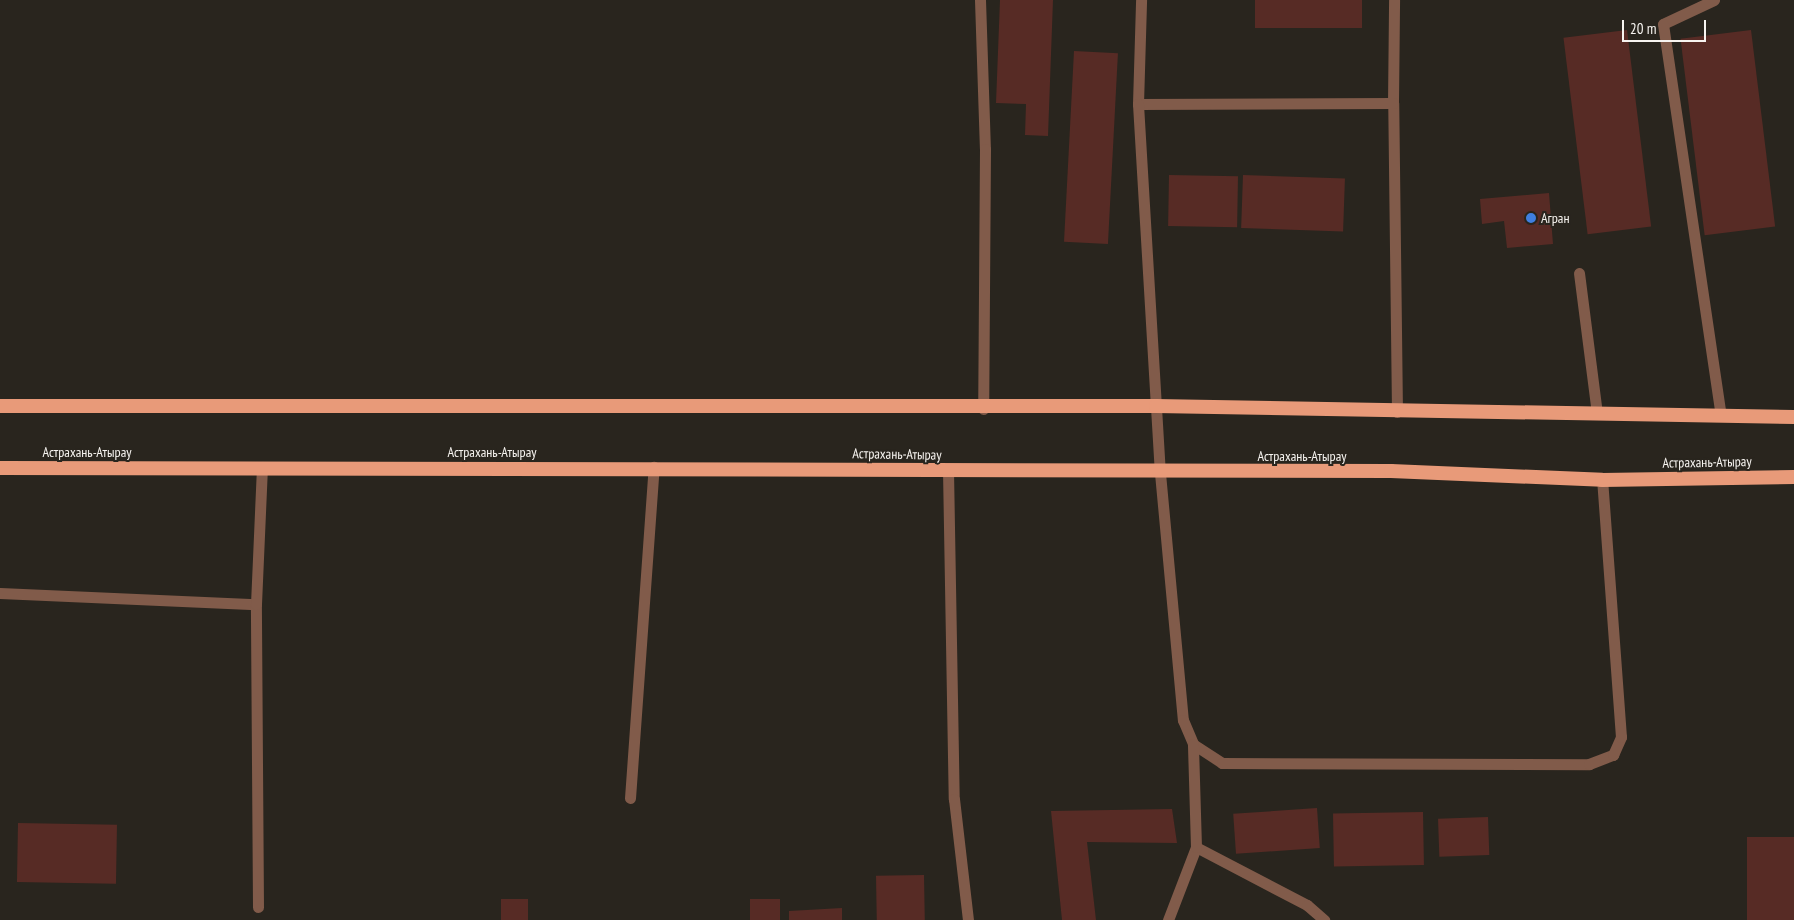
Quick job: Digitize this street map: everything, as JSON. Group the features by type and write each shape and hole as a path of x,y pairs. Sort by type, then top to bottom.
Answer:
{"highway":[{"path":"0,406 983,409 1156,406 1397,412 1794,417"},
{"name":"Астрахань-Атырау","path":"0,468 262,470 654,467 1160,473 1391,472 1602,480 1794,476"}],"lane":[{"path":"980,0 985,150 983,409"},
{"path":"1141,0 1138,104 1160,473 1183,720 1193,744 1196,847 1168,920"},
{"path":"1394,0 1393,103 1397,412"},
{"path":"1714,0 1664,24 1721,416"},
{"path":"1138,104 1393,103"},
{"path":"1579,273 1597,414"},
{"path":"630,798 654,467"},
{"path":"258,907 256,604 262,470"},
{"path":"948,470 954,799 968,920"},
{"path":"1193,744 1222,762 1589,764 1612,755 1621,737 1602,480"},
{"path":"0,593 256,604"},
{"path":"1196,847 1307,905 1324,920"}],"building":[{"path":"1000,0 1053,0 1048,136 1025,135 1026,104 996,103"},
{"path":"1255,0 1362,0 1362,28 1255,28"},
{"path":"1627,30 1651,227 1588,234 1563,38"},
{"path":"1751,30 1775,227 1705,235 1681,39"},
{"path":"1074,51 1118,53 1108,244 1064,242"},
{"path":"1169,175 1238,176 1237,227 1168,226"},
{"path":"1243,175 1345,179 1343,232 1241,228"},
{"path":"1549,193 1553,244 1507,248 1504,221 1482,224 1480,199"},
{"path":"1317,808 1320,848 1236,854 1233,814"},
{"path":"1172,809 1177,843 1087,842 1096,920 1062,920 1051,811"},
{"path":"1423,812 1424,865 1334,867 1333,814"},
{"path":"1488,817 1489,855 1439,857 1438,819"},
{"path":"18,823 117,825 116,884 17,882"},
{"path":"1747,837 1794,837 1794,920 1747,920"},
{"path":"924,875 925,920 877,920 876,876"},
{"path":"501,899 528,899 528,920 501,920"},
{"path":"750,899 780,899 780,920 750,920"},
{"path":"842,908 842,920 789,920 789,911"}],"place":[{"name":"Агран","path":"1531,218"}]}
